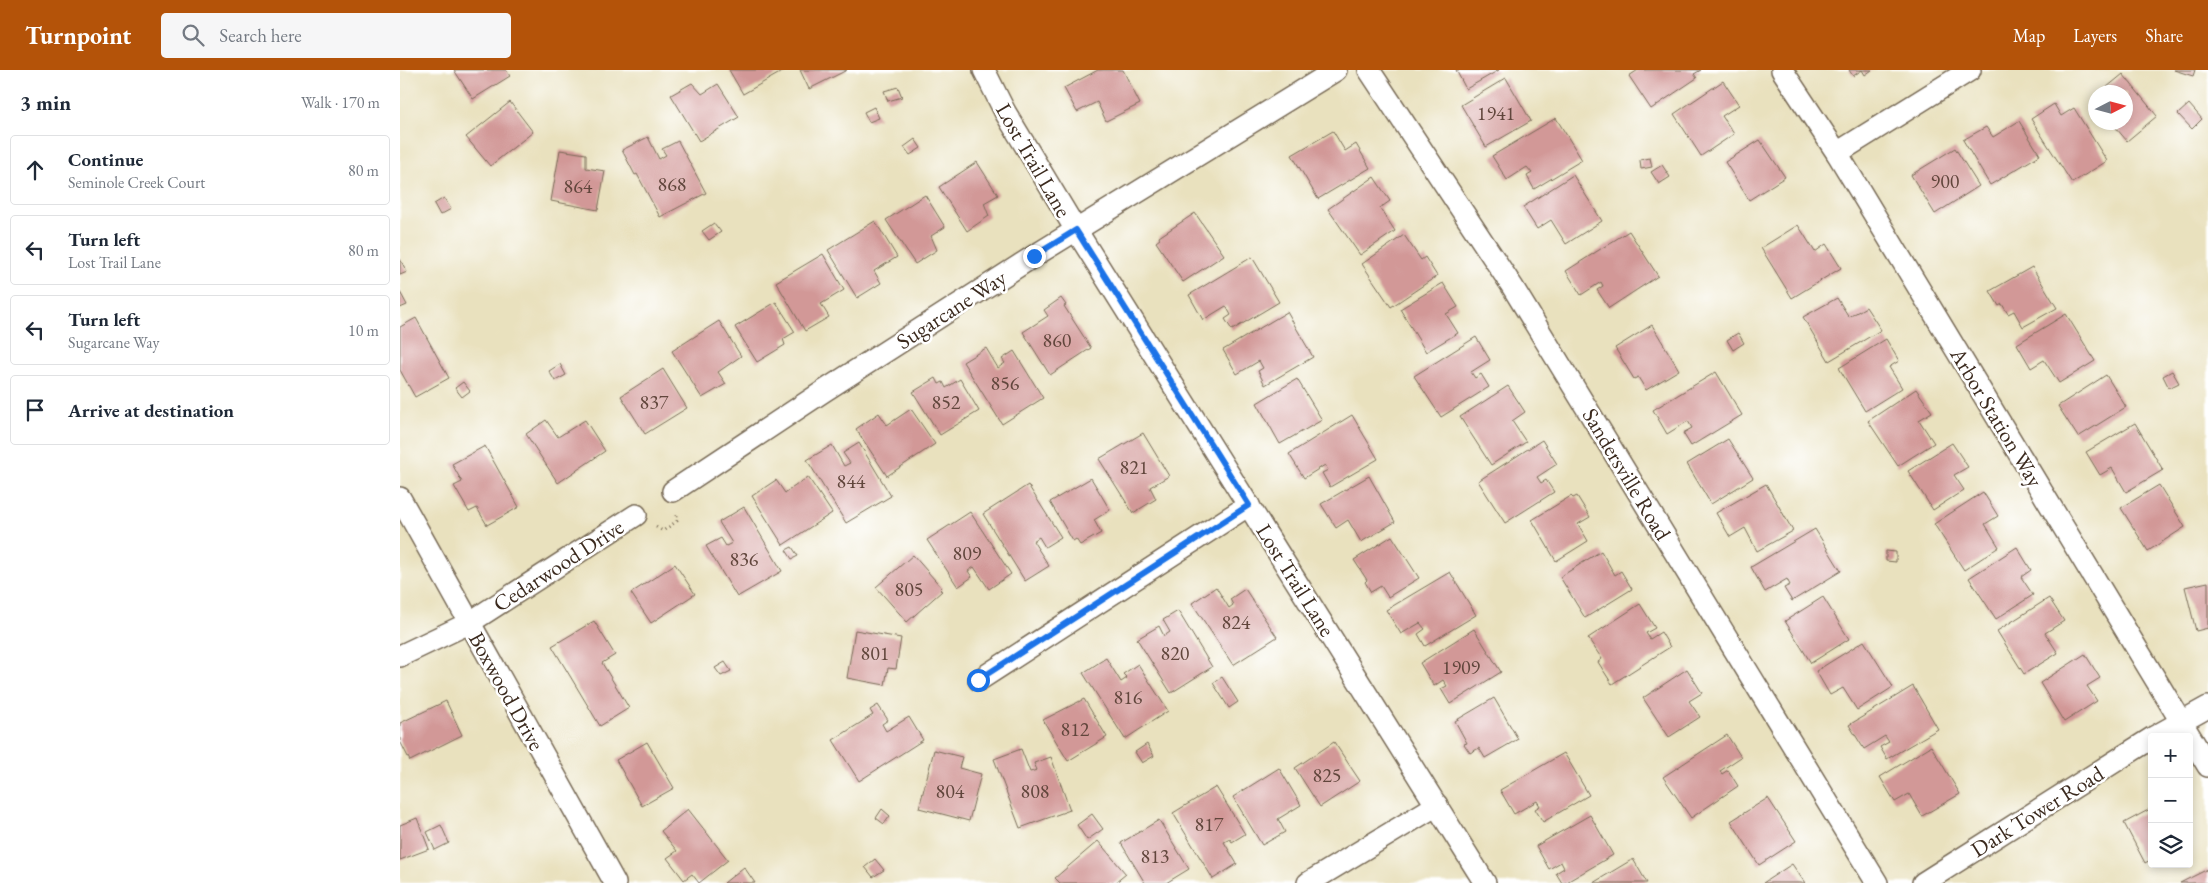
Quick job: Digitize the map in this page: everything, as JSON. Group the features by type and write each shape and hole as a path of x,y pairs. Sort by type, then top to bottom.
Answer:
{"street":[{"name":"Lost Trail Lane","path":"984,70 1005,112 1076,230 1486,883"},
{"name":"Sugarcane Way","path":"673,491 840,380 1076,230 1336,70"},
{"name":"Sandersville Road","path":"1369,70 1512,286 1877,883"},
{"name":"Arbor Station Way","path":"1782,70 1837,153 2208,766"},
{"path":"1837,153 1970,70"},
{"name":"Boxwood Drive","path":"400,498 615,883"},
{"path":"978,680 1249,505"},
{"name":"Cedarwood Drive","path":"400,656 469,623 636,515"},
{"name":"Dark Tower Road","path":"2160,733 2208,707"},
{"name":"Dark Tower Road","path":"1922,883 2148,740"},
{"path":"1308,883 1437,805"}],"path":[{"path":"636,515 663,530 678,522 673,491"}],"building":[{"path":"454,70 506,70 510,76 473,99"},
{"path":"729,70 785,70 743,94"},
{"path":"800,70 847,70 809,89"},
{"path":"1098,70 1123,70 1140,104 1106,121 1097,102 1077,112 1064,88"},
{"path":"1456,70 1499,70 1466,89"},
{"path":"1638,70 1701,70 1694,74 1697,78 1651,109 1629,76"},
{"path":"1849,70 1862,70 1853,76"},
{"path":"1862,70 1872,70 1865,75"},
{"path":"2174,70 2195,70 2193,76"},
{"path":"2123,74 2132,85 2110,85"},
{"path":"1506,78 1531,121 1486,147 1461,105"},
{"path":"1723,81 1739,105 1722,116 1734,134 1701,156 1674,114"},
{"path":"692,83 702,94 718,84 739,117 699,141 671,95"},
{"path":"2133,86 2157,116 2127,141 2118,130 2133,130"},
{"path":"898,87 902,97 888,101 884,91"},
{"path":"510,102 533,132 490,166 466,137"},
{"path":"2054,104 2061,116 2074,108 2107,161 2072,183 2031,119"},
{"path":"2189,104 2202,119 2192,129 2178,114"},
{"path":"874,107 879,118 869,122 864,112"},
{"path":"1556,118 1582,160 1534,189 1527,176 1532,173 1527,167 1507,180 1492,156"},
{"path":"2019,121 2040,155 1990,185 1963,140 1986,127 1993,137"},
{"path":"1333,131 1345,151 1356,144 1370,168 1318,199 1292,155"},
{"path":"648,137 659,159 666,155 662,149 678,141 706,193 660,217 622,150"},
{"path":"915,139 921,148 910,155 904,147"},
{"path":"1760,140 1785,177 1749,200 1725,162"},
{"path":"1955,148 1979,186 1935,214 1911,175"},
{"path":"560,150 586,154 586,168 605,171 598,210 551,201"},
{"path":"1650,158 1652,167 1641,169 1640,160"},
{"path":"977,162 998,195 984,203 989,216 967,231 939,187"},
{"path":"1662,165 1670,177 1659,184 1651,172"},
{"path":"1573,175 1602,221 1566,244 1551,220 1537,229 1523,207"},
{"path":"1374,177 1390,201 1380,208 1395,231 1360,255 1328,209"},
{"path":"925,195 945,227 931,236 937,250 915,264 886,220"},
{"path":"444,198 451,209 440,215 434,204"},
{"path":"1195,213 1224,255 1183,282 1156,242 1160,239 1159,237"},
{"path":"875,221 897,257 874,271 881,283 857,298 828,250"},
{"path":"714,223 721,232 709,240 702,231"},
{"path":"1798,225 1815,252 1826,244 1841,268 1792,298 1761,248"},
{"path":"1629,231 1658,276 1609,308 1597,290 1603,286 1601,282 1581,295 1566,271"},
{"path":"1404,235 1421,260 1425,257 1437,276 1391,307 1362,264"},
{"path":"823,254 844,290 821,304 829,317 805,331 776,282"},
{"path":"1252,257 1279,302 1232,330 1225,319 1231,315 1226,306 1203,320 1189,295"},
{"path":"400,259 407,272 400,275"},
{"path":"2032,267 2057,308 2023,327 2014,311 2008,314 2002,304 1999,306 1990,291"},
{"path":"1443,283 1458,307 1446,314 1458,333 1426,352 1400,309"},
{"path":"400,292 407,305 400,308"},
{"path":"1061,298 1066,305 1064,306 1091,348 1050,375 1023,332 1048,316 1044,310"},
{"path":"1837,298 1849,317 1866,307 1881,330 1829,361 1803,317"},
{"path":"776,302 795,332 783,339 785,345 757,362 735,327"},
{"path":"1287,312 1313,357 1265,385 1258,371 1263,368 1259,361 1237,374 1223,350"},
{"path":"2066,314 2095,361 2059,383 2044,360 2031,368 2017,344"},
{"path":"416,318 449,378 415,397 400,370 400,327"},
{"path":"719,321 741,356 718,372 726,384 702,398 672,351"},
{"path":"1652,325 1679,370 1646,390 1638,377 1634,379 1615,348"},
{"path":"1738,333 1744,343 1733,350 1727,340"},
{"path":"1476,337 1490,360 1471,372 1475,378 1481,374 1489,387 1441,417 1414,376"},
{"path":"1886,339 1899,361 1889,367 1902,388 1865,411 1839,368"},
{"path":"986,348 998,368 1005,363 1002,359 1014,351 1043,398 1002,424 963,362"},
{"path":"560,364 566,375 555,381 549,371"},
{"path":"663,369 687,408 645,434 621,396"},
{"path":"2172,371 2179,383 2169,388 2163,376"},
{"path":"1716,372 1742,415 1691,446 1683,433 1692,428 1688,421 1667,434 1653,410"},
{"path":"2106,375 2126,407 2078,437 2058,406"},
{"path":"936,378 939,384 943,382 946,388 960,379 979,411 940,435 913,392"},
{"path":"1297,379 1322,420 1280,444 1257,403"},
{"path":"463,382 470,391 462,397 455,388"},
{"path":"1508,386 1525,412 1512,421 1526,442 1491,465 1460,417"},
{"path":"1916,389 1932,412 1919,420 1934,443 1898,466 1868,421"},
{"path":"911,409 935,444 887,476 856,429 879,413 887,425"},
{"path":"1352,415 1378,459 1330,487 1322,473 1328,470 1325,465 1304,478 1289,454"},
{"path":"546,420 558,437 585,420 605,451 558,483 526,434"},
{"path":"2135,423 2163,470 2126,492 2112,468 2100,475 2086,452"},
{"path":"1143,433 1169,476 1150,487 1156,499 1133,513 1099,459"},
{"path":"1728,439 1753,478 1711,504 1687,464"},
{"path":"1542,440 1557,464 1537,477 1541,483 1546,480 1554,492 1505,523 1478,481"},
{"path":"859,443 891,496 846,523 807,460 832,445 844,466 850,463 843,453"},
{"path":"1952,443 1968,467 1954,475 1964,490 1933,510 1908,471"},
{"path":"485,446 519,507 487,525 477,508 469,512 454,486 462,482 452,464"},
{"path":"1369,476 1395,522 1361,542 1348,520 1336,528 1321,504"},
{"path":"808,477 832,513 783,545 752,496 776,480 785,493"},
{"path":"1091,478 1110,510 1094,520 1101,533 1080,545 1076,539 1073,541 1050,502"},
{"path":"1766,484 1793,531 1757,551 1745,528 1730,537 1716,513"},
{"path":"1028,485 1061,537 1045,547 1039,537 1033,541 1049,566 1025,581 983,514"},
{"path":"2159,485 2185,527 2148,551 2121,508"},
{"path":"1983,492 1998,516 1985,524 1999,547 1964,570 1934,524"},
{"path":"1571,496 1573,498 1577,496 1590,517 1578,524 1588,541 1556,561 1532,520"},
{"path":"744,507 782,571 737,597 706,546 721,538 726,546 732,543 719,522"},
{"path":"970,512 1011,574 989,589 974,567 968,571 972,577 958,587 927,540"},
{"path":"1815,529 1841,571 1792,601 1784,588 1790,585 1787,579 1765,592 1751,567"},
{"path":"1392,536 1419,578 1388,597 1381,586 1371,592 1365,582 1367,580 1354,560"},
{"path":"792,547 798,556 792,559 786,550"},
{"path":"2017,547 2031,570 2021,577 2033,595 1996,619 1969,578"},
{"path":"1601,551 1615,575 1621,571 1632,589 1585,618 1560,577"},
{"path":"1886,551 1896,552 1896,562 1886,561"},
{"path":"913,555 942,588 940,590 942,591 907,622 876,587"},
{"path":"675,564 695,594 651,623 631,593"},
{"path":"1450,572 1476,615 1425,646 1418,634 1425,629 1420,623 1401,634 1386,610"},
{"path":"2208,582 2208,628 2196,631 2185,587"},
{"path":"1216,587 1229,608 1233,605 1230,599 1245,589 1277,637 1233,665 1192,603"},
{"path":"1823,597 1849,639 1811,663 1785,621"},
{"path":"2049,598 2064,621 2045,633 2058,653 2024,674 1997,631"},
{"path":"1640,604 1655,628 1646,633 1650,639 1661,632 1670,647 1612,684 1598,662 1602,659 1588,638"},
{"path":"1178,611 1212,667 1171,693 1137,639 1159,626 1164,636 1170,632 1163,620"},
{"path":"594,621 615,655 602,663 629,708 600,726 552,646"},
{"path":"1474,629 1501,672 1450,704 1441,689 1447,686 1443,680 1434,686 1420,663"},
{"path":"855,630 901,638 896,669 888,668 885,685 847,678"},
{"path":"1864,641 1893,687 1857,710 1843,688 1830,695 1816,671"},
{"path":"2085,654 2100,678 2087,686 2097,701 2064,722 2040,683"},
{"path":"1106,658 1121,682 1127,678 1123,674 1138,664 1168,711 1125,739 1083,673"},
{"path":"725,662 731,671 721,676 715,668"},
{"path":"1687,669 1702,693 1689,701 1700,717 1669,737 1643,698"},
{"path":"1222,677 1238,702 1229,708 1213,683"},
{"path":"1913,686 1938,729 1887,759 1880,747 1889,742 1885,736 1864,749 1849,725"},
{"path":"1494,698 1518,739 1485,758 1479,748 1470,753 1464,744 1467,743 1455,721"},
{"path":"1084,699 1107,737 1068,761 1043,720"},
{"path":"446,701 462,735 410,761 400,741 400,723"},
{"path":"878,705 888,720 882,724 886,731 909,717 923,740 859,781 833,740 873,715 870,710"},
{"path":"1727,735 1741,757 1720,771 1722,774 1728,770 1738,786 1691,818 1663,777"},
{"path":"647,742 674,788 642,806 616,760"},
{"path":"1334,742 1360,781 1320,807 1295,768"},
{"path":"1147,744 1154,756 1142,763 1135,752"},
{"path":"1931,746 1960,794 1922,816 1909,794 1895,802 1880,777"},
{"path":"1021,749 1030,772 1037,770 1034,763 1051,757 1070,810 1020,828 994,759"},
{"path":"934,750 962,757 959,768 981,774 969,821 919,808"},
{"path":"1564,753 1589,795 1543,822 1535,809 1540,806 1537,801 1514,814 1500,790"},
{"path":"1279,768 1301,805 1278,819 1285,832 1262,845 1233,797"},
{"path":"1216,787 1245,834 1232,842 1230,839 1224,842 1237,864 1213,879 1173,813"},
{"path":"1768,798 1796,841 1759,865 1731,821"},
{"path":"688,809 728,860 699,883 692,874 684,880 667,858 677,851 661,831"},
{"path":"882,809 890,816 884,824 876,818"},
{"path":"2148,810 2148,861 2145,863 2124,823"},
{"path":"1092,814 1103,829 1087,840 1077,825"},
{"path":"1590,815 1613,855 1562,883 1556,873 1564,868 1561,862 1549,869 1536,846"},
{"path":"417,818 429,849 400,860 400,825"},
{"path":"1159,820 1189,869 1166,883 1145,883 1121,843"},
{"path":"441,825 449,843 435,850 427,832"},
{"path":"1098,841 1126,874 1115,883 1060,883 1055,878"},
{"path":"875,859 884,870 873,877 865,867"},
{"path":"1633,859 1647,883 1593,883"},
{"path":"1792,864 1805,883 1763,883"},
{"path":"744,867 755,883 724,883"},
{"path":"2208,869 2208,883 2180,883"}],"route":[{"path":"978,680 1249,505 1076,230 1034,256"}]}
